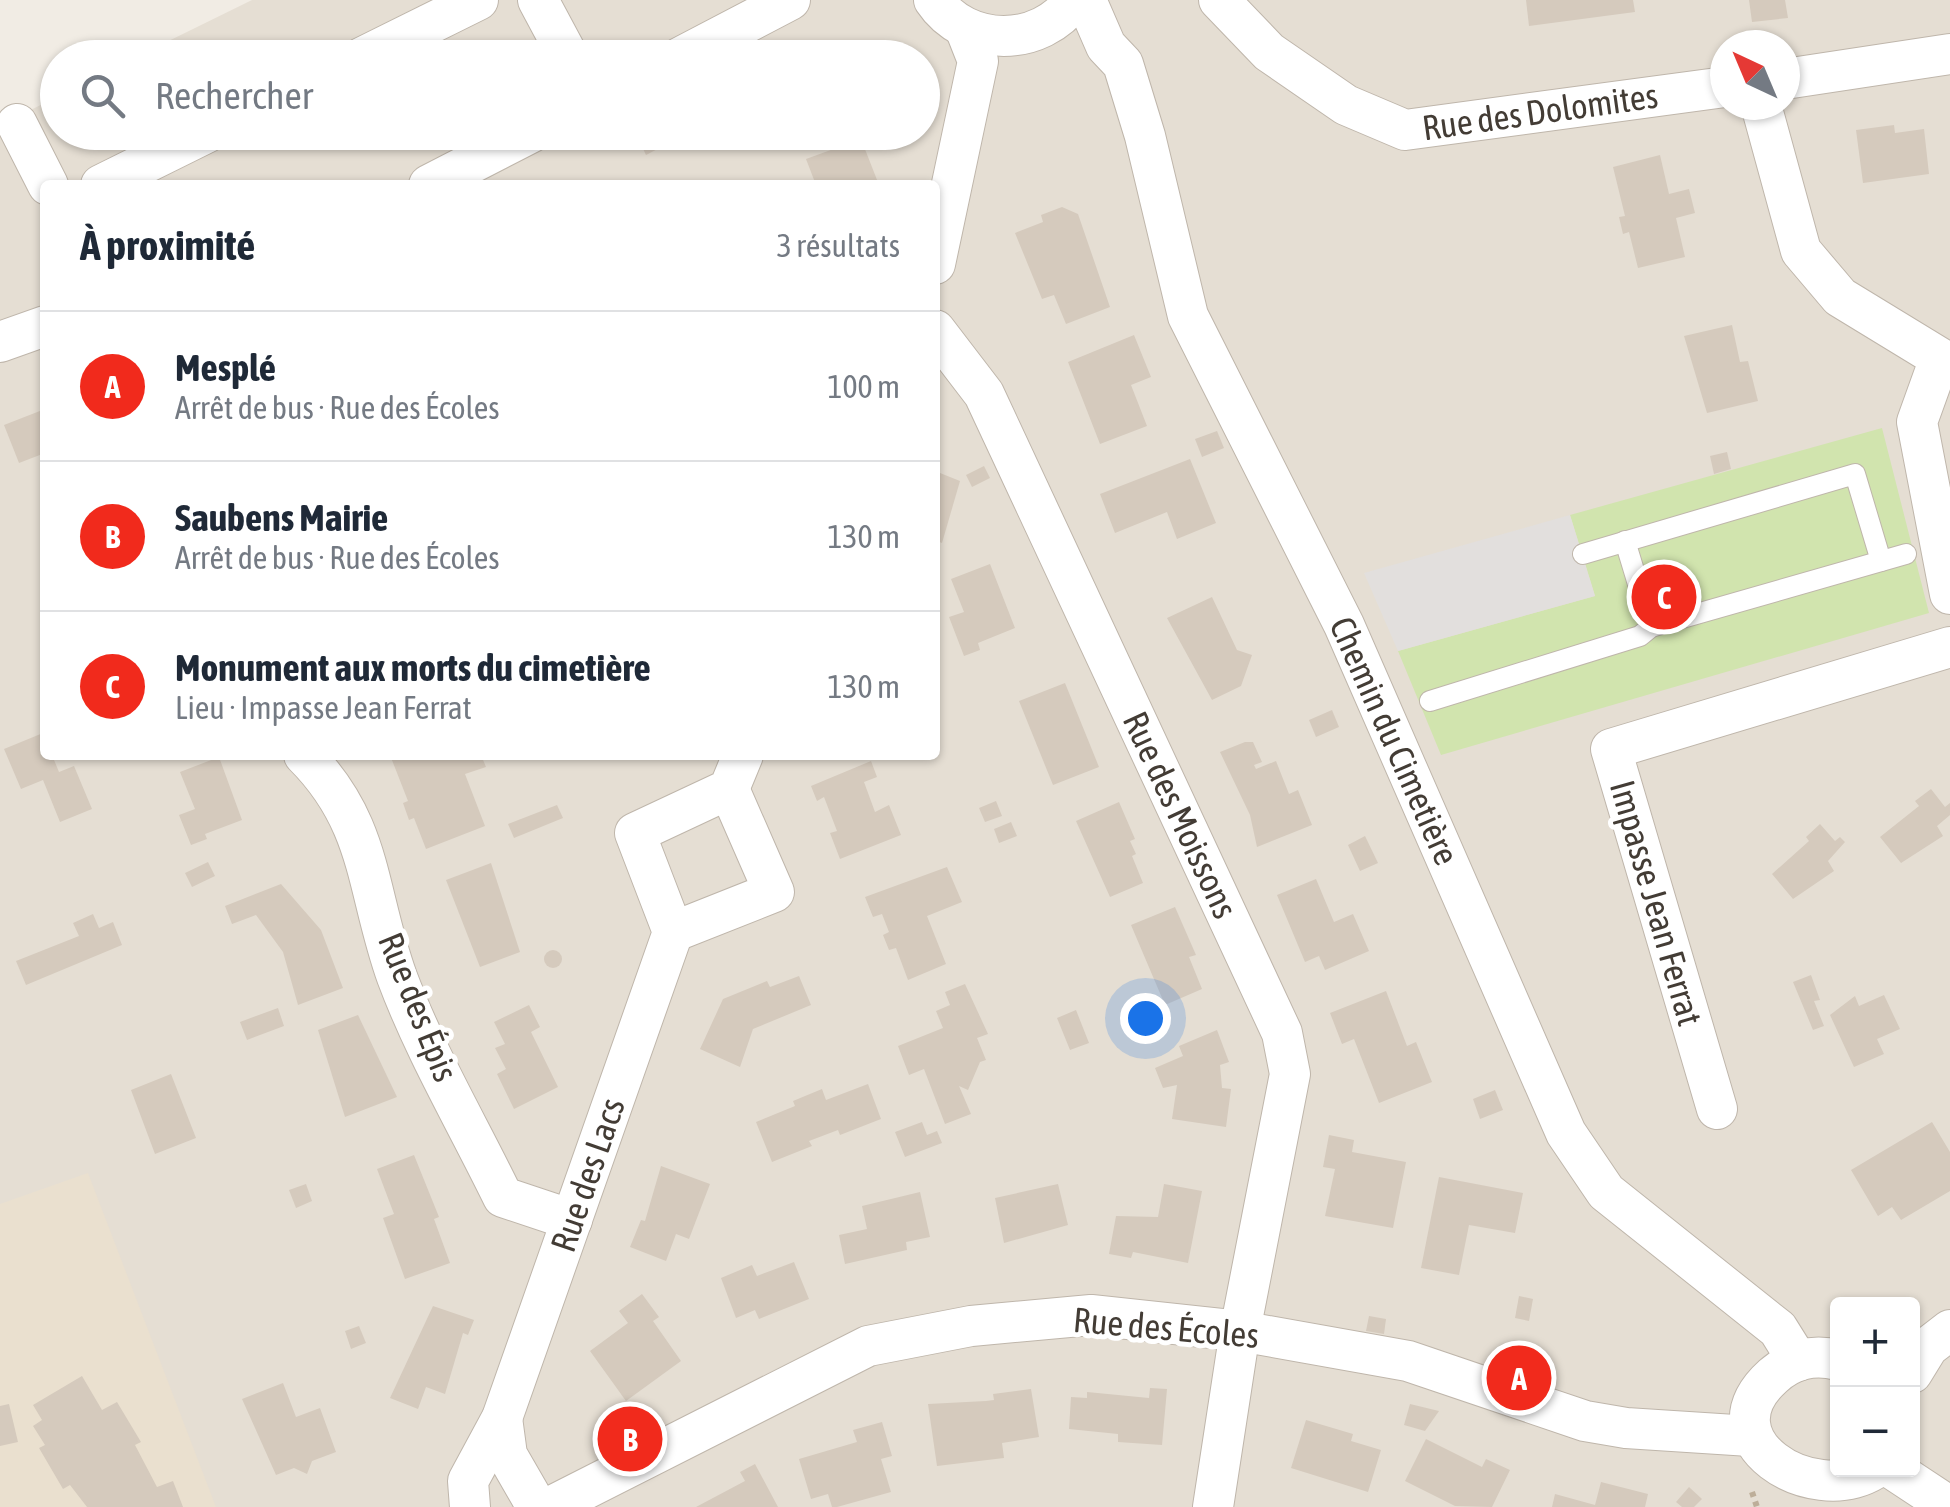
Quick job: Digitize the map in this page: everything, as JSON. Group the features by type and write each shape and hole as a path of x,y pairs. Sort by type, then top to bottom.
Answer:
{"street":[{"path":"397,40 478,0"},
{"path":"538,0 559,40"},
{"path":"713,40 790,0"},
{"path":"934,0 966,28 978,61 940,242"},
{"path":"974,94 986,61 1074,0"},
{"name":"Chemin du Cimetière","path":"1086,0 1106,46 1123,64 1145,136 1188,316 1344,625 1566,1133 1606,1192 1778,1329 1798,1361"},
{"name":"Rue des Dolomites","path":"1219,0 1269,52 1346,105 1405,130 1710,89"},
{"path":"966,28 1025,32 1106,46"},
{"path":"1800,77 1950,54"},
{"path":"1765,120 1801,251 1840,296 1945,361 1916,422 1950,594"},
{"path":"18,124 46,180"},
{"path":"111,180 172,150"},
{"path":"440,180 497,150"},
{"path":"0,342 40,328"},
{"name":"Rue des Moissons","path":"940,337 984,394 1282,1033 1290,1074 1240,1331 1213,1507"},
{"name":"Impasse Jean Ferrat","path":"1717,1109 1611,749 1950,647"},
{"name":"Rue des Épis","path":"309,760 331,782 360,836 398,977 503,1198 572,1220"},
{"path":"736,772 774,892 673,932 635,832 736,772"},
{"name":"Rue des Lacs","path":"470,1507 468,1481 502,1418 673,932"},
{"path":"1920,1325 1950,1302"},
{"name":"Rue des Écoles","path":"550,1507 868,1346 971,1326 1091,1315 1240,1331 1408,1362 1584,1421 1626,1428 1750,1436"},
{"path":"1920,1371 1928,1346 1950,1330"},
{"path":"1830,1360 1785,1365 1764,1384 1752,1408 1750,1436 1763,1467 1801,1499 1848,1489 1863,1477"},
{"path":"502,1418 507,1455 537,1507"},
{"path":"1920,1475 1950,1507"}],"lane":[{"path":"1582,554 1855,474 1881,561"},
{"path":"1625,542 1650,628"},
{"path":"1430,701 1640,636 1650,628 1906,554"}],"shaded area":[{"path":"252,0 1950,0 1950,1507 0,1507 0,125 40,105 40,150 940,150 940,40 171,40"},
{"path":"1570,515 1595,596 1398,651 1364,573"},
{"path":"88,1173 216,1507 0,1507 0,1204"}],"green space":[{"path":"1882,428 1929,613 1441,755 1398,651 1595,596 1570,515"}],"building":[{"path":"1526,0 1633,0 1635,12 1529,26"},
{"path":"1749,0 1785,0 1788,18 1752,22"},
{"path":"1894,125 1895,133 1924,129 1929,174 1863,183 1856,130"},
{"path":"831,150 865,150 877,180 814,180 806,159"},
{"path":"1660,155 1669,194 1689,189 1695,213 1676,218 1685,257 1638,268 1629,232 1623,234 1619,217 1625,216 1613,167"},
{"path":"1062,207 1078,214 1110,307 1066,324 1054,295 1042,299 1015,233 1043,222 1041,215"},
{"path":"1732,325 1740,362 1748,361 1758,401 1707,413 1684,336"},
{"path":"1134,335 1151,377 1131,385 1147,426 1100,444 1068,362"},
{"path":"40,411 40,455 19,463 4,425"},
{"path":"1217,431 1224,448 1202,457 1195,439"},
{"path":"1727,452 1731,469 1714,474 1710,456"},
{"path":"1190,459 1216,523 1177,539 1167,512 1115,533 1100,494"},
{"path":"984,466 990,478 972,487 966,475"},
{"path":"940,473 960,481 940,542"},
{"path":"990,564 1015,628 978,643 980,650 964,656 949,617 964,612 951,579"},
{"path":"1212,597 1237,650 1252,655 1241,686 1212,700 1167,618"},
{"path":"1065,683 1099,767 1053,785 1019,701"},
{"path":"1332,710 1339,727 1316,737 1309,720"},
{"path":"40,734 40,760 54,760 59,772 74,766 92,809 60,822 43,780 21,789 4,749"},
{"path":"1253,742 1262,762 1254,765 1256,769 1276,761 1289,794 1298,790 1312,825 1257,847 1250,815 1220,752"},
{"path":"220,760 242,820 205,834 207,839 191,845 179,815 195,809 180,772"},
{"path":"392,760 483,760 486,767 465,774 485,826 426,849 414,818 409,820 403,803 408,801"},
{"path":"871,761 877,777 864,782 875,812 889,805 901,835 840,859 830,833 837,831 824,797 817,801 811,786"},
{"path":"1931,789 1945,807 1950,803 1950,815 1937,826 1943,836 1901,863 1880,837 1919,806 1915,801"},
{"path":"996,801 1002,816 985,822 979,808"},
{"path":"1119,802 1135,839 1130,841 1136,854 1132,856 1143,883 1110,897 1076,821"},
{"path":"557,805 563,818 514,838 508,824"},
{"path":"1011,822 1017,836 999,843 994,829"},
{"path":"1820,824 1835,841 1840,837 1845,842 1828,861 1834,871 1793,899 1772,874 1809,841 1806,837"},
{"path":"1365,836 1378,863 1360,871 1348,845"},
{"path":"208,862 215,876 192,887 185,873"},
{"path":"491,863 520,952 480,967 446,880"},
{"path":"947,867 962,902 927,916 946,964 908,980 896,948 889,950 883,935 889,932 882,914 873,917 865,897"},
{"path":"1316,879 1334,922 1353,914 1369,951 1325,970 1319,956 1305,962 1277,895"},
{"path":"281,884 321,930 343,988 298,1005 283,952 256,915 232,924 225,906"},
{"path":"1175,907 1196,955 1189,957 1202,989 1165,1005 1131,925"},
{"path":"93,914 99,928 113,922 122,945 26,985 16,961 79,936 73,923"},
{"path":"553,950 562,959 553,968 544,959"},
{"path":"1811,975 1820,1000 1814,1001 1824,1026 1813,1030 1793,982"},
{"path":"799,976 811,1005 753,1029 740,1067 700,1049 723,999 767,981 770,987"},
{"path":"965,984 988,1034 977,1038 986,1060 980,1062 968,1090 959,1086 971,1114 945,1124 924,1069 909,1075 898,1046 943,1028 936,1011 950,1005 945,992"},
{"path":"1386,991 1407,1046 1416,1042 1432,1082 1379,1103 1354,1039 1342,1044 1330,1013"},
{"path":"1884,995 1900,1029 1877,1039 1884,1054 1854,1067 1830,1015 1855,996 1859,1006"},
{"path":"529,1005 540,1027 531,1032 558,1087 514,1109 497,1074 506,1069 495,1048 505,1044 494,1022"},
{"path":"278,1008 284,1026 247,1040 240,1022"},
{"path":"1076,1010 1089,1043 1070,1050 1057,1018"},
{"path":"358,1015 397,1097 345,1117 318,1030"},
{"path":"1217,1030 1229,1062 1220,1065 1222,1088 1231,1089 1226,1127 1172,1119 1177,1085 1163,1088 1155,1068 1183,1056 1179,1046"},
{"path":"171,1074 196,1138 155,1154 131,1090"},
{"path":"868,1084 881,1119 840,1135 838,1130 809,1141 812,1146 772,1162 756,1122 795,1106 793,1101 822,1089 826,1100"},
{"path":"1495,1090 1503,1110 1480,1119 1473,1099"},
{"path":"922,1122 927,1135 937,1131 942,1143 905,1157 895,1132"},
{"path":"1932,1122 1950,1152 1950,1191 1901,1220 1892,1207 1878,1216 1851,1170"},
{"path":"1329,1135 1354,1140 1352,1152 1406,1162 1393,1228 1325,1216 1335,1169 1323,1167"},
{"path":"414,1155 439,1217 434,1219 450,1263 405,1279 383,1218 394,1214 377,1169"},
{"path":"661,1166 710,1184 689,1239 676,1234 666,1261 630,1247 641,1220 645,1221"},
{"path":"1439,1177 1523,1193 1515,1233 1469,1225 1459,1275 1421,1268"},
{"path":"306,1184 312,1201 296,1208 289,1190"},
{"path":"1058,1184 1068,1225 1004,1243 995,1198"},
{"path":"1164,1184 1202,1191 1188,1263 1133,1252 1131,1258 1109,1254 1116,1216 1158,1217"},
{"path":"920,1192 930,1237 906,1242 907,1250 845,1264 839,1235 867,1229 862,1206"},
{"path":"794,1262 809,1299 759,1319 755,1310 736,1318 721,1278 752,1265 757,1276"},
{"path":"642,1294 659,1317 653,1321 681,1361 626,1401 590,1351 628,1323 619,1311"},
{"path":"1519,1296 1533,1299 1529,1321 1515,1318"},
{"path":"433,1306 474,1320 468,1335 463,1333 445,1394 426,1387 418,1409 390,1398"},
{"path":"1369,1316 1386,1319 1384,1334 1366,1331"},
{"path":"359,1326 366,1343 351,1349 345,1331"},
{"path":"82,1376 102,1410 117,1402 141,1442 135,1445 157,1487 173,1481 183,1507 87,1507 70,1485 63,1489 39,1448 45,1445 33,1426 42,1420 33,1405"},
{"path":"283,1383 296,1417 320,1408 336,1452 312,1461 307,1474 294,1468 276,1475 242,1399"},
{"path":"1150,1388 1167,1389 1162,1445 1118,1442 1118,1434 1069,1429 1071,1397 1087,1398 1087,1392 1149,1398"},
{"path":"1031,1389 1039,1437 1002,1443 1004,1458 937,1466 928,1404 994,1400 993,1394"},
{"path":"9,1404 18,1442 0,1446 0,1406"},
{"path":"1410,1404 1439,1411 1425,1431 1404,1425"},
{"path":"1306,1420 1353,1434 1351,1441 1381,1450 1368,1492 1291,1468"},
{"path":"882,1422 892,1456 881,1459 891,1492 837,1507 832,1507 828,1494 811,1499 799,1459 857,1442 853,1430"},
{"path":"1426,1439 1482,1467 1486,1459 1510,1470 1492,1507 1455,1506 1405,1481"},
{"path":"755,1464 778,1507 696,1507 745,1481 740,1472"},
{"path":"1601,1482 1648,1494 1645,1507 1552,1507 1555,1494 1595,1505"},
{"path":"1689,1487 1702,1499 1694,1507 1682,1507 1676,1502"}],"place":[{"name":"Monument aux morts du cimetière","path":"1664,597"},
{"name":"Mesplé","path":"1519,1378"},
{"name":"Saubens Mairie","path":"630,1439"}]}
